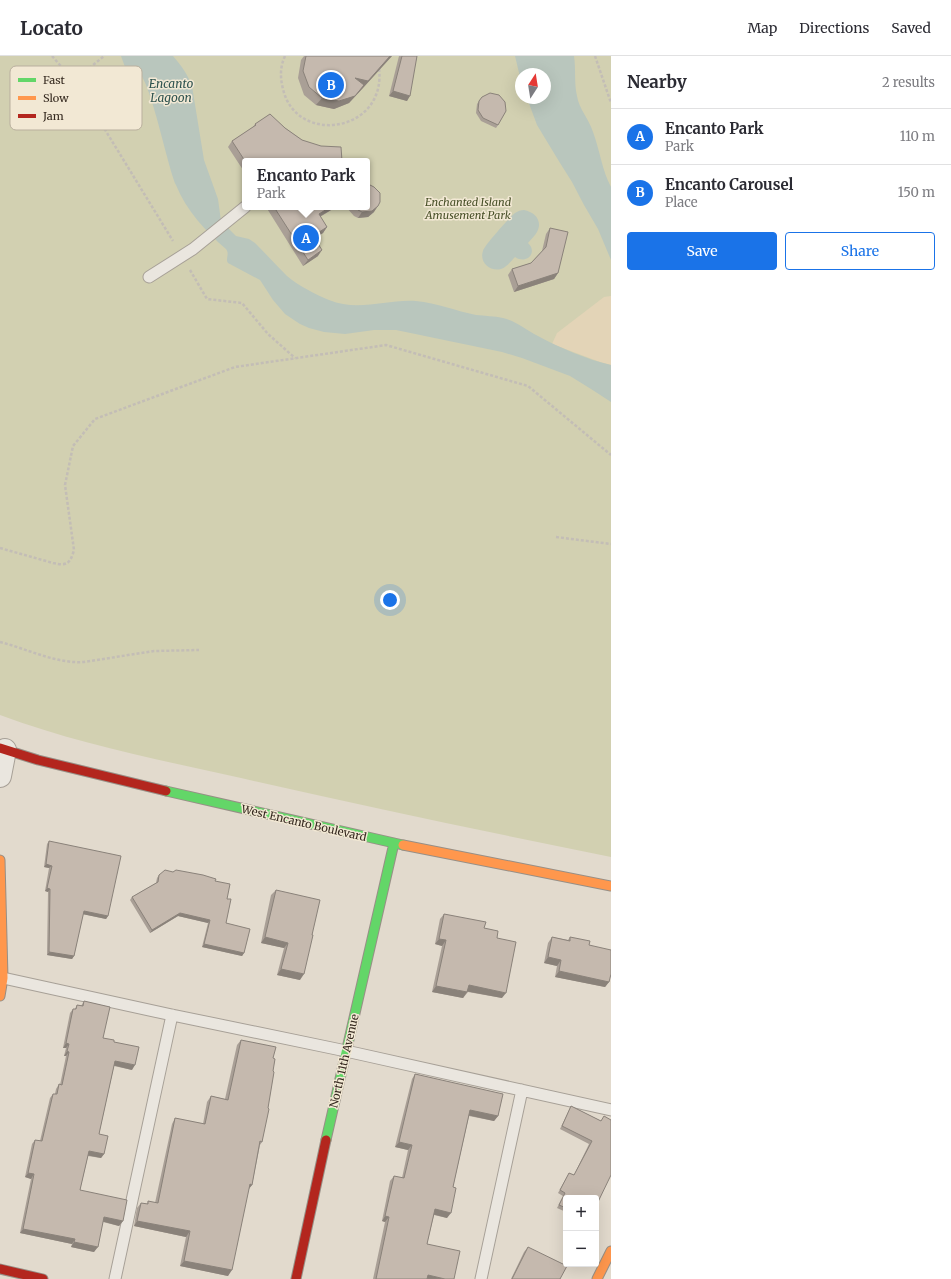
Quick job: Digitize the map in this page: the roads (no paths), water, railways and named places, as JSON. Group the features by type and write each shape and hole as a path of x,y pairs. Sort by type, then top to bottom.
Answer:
{"street":[{"path":"0,776 2,749"},
{"name":"West Encanto Boulevard","path":"2,749 38,760 111,778 394,843 611,886"},
{"name":"North 11th Avenue","path":"296,1279 346,1051 394,843"},
{"path":"0,860 3,978 0,996"},
{"path":"597,1279 611,1251"},
{"path":"0,1269 43,1279"}],"lane":[{"path":"149,277 194,248 242,209"},
{"path":"3,978 346,1051 611,1110"},
{"path":"115,1279 172,1015"},
{"path":"481,1279 522,1090"}],"water":[{"name":"Encanto Lagoon","path":"121,56 173,56 179,63 192,86 204,160 218,199 221,221 236,236 249,239 255,243 292,280 329,300 351,305 416,301 431,303 476,315 508,319 564,349 592,360 611,365 611,402 570,376 502,352 396,330 374,330 345,334 324,332 300,324 285,314 273,300 260,280 228,263 228,253 226,249 204,228 185,203 172,175 148,89 142,77 142,66 125,66"},
{"path":"515,56 574,56 578,101 591,127 605,174 611,187 611,260 598,229 572,182 537,125 529,104 551,104 551,68 518,68"},
{"path":"524,210 535,215 539,224 539,228 528,243 532,250 530,256 524,259 515,257 501,269 497,270 489,268 484,262 482,255 484,248 515,213"}],"place":[{"name":"Encanto Carousel","path":"331,85"},
{"name":"Encanto Park","path":"306,238"}],"park label":[{"name":"Enchanted Island Amusement Park","path":"468,208"}]}
